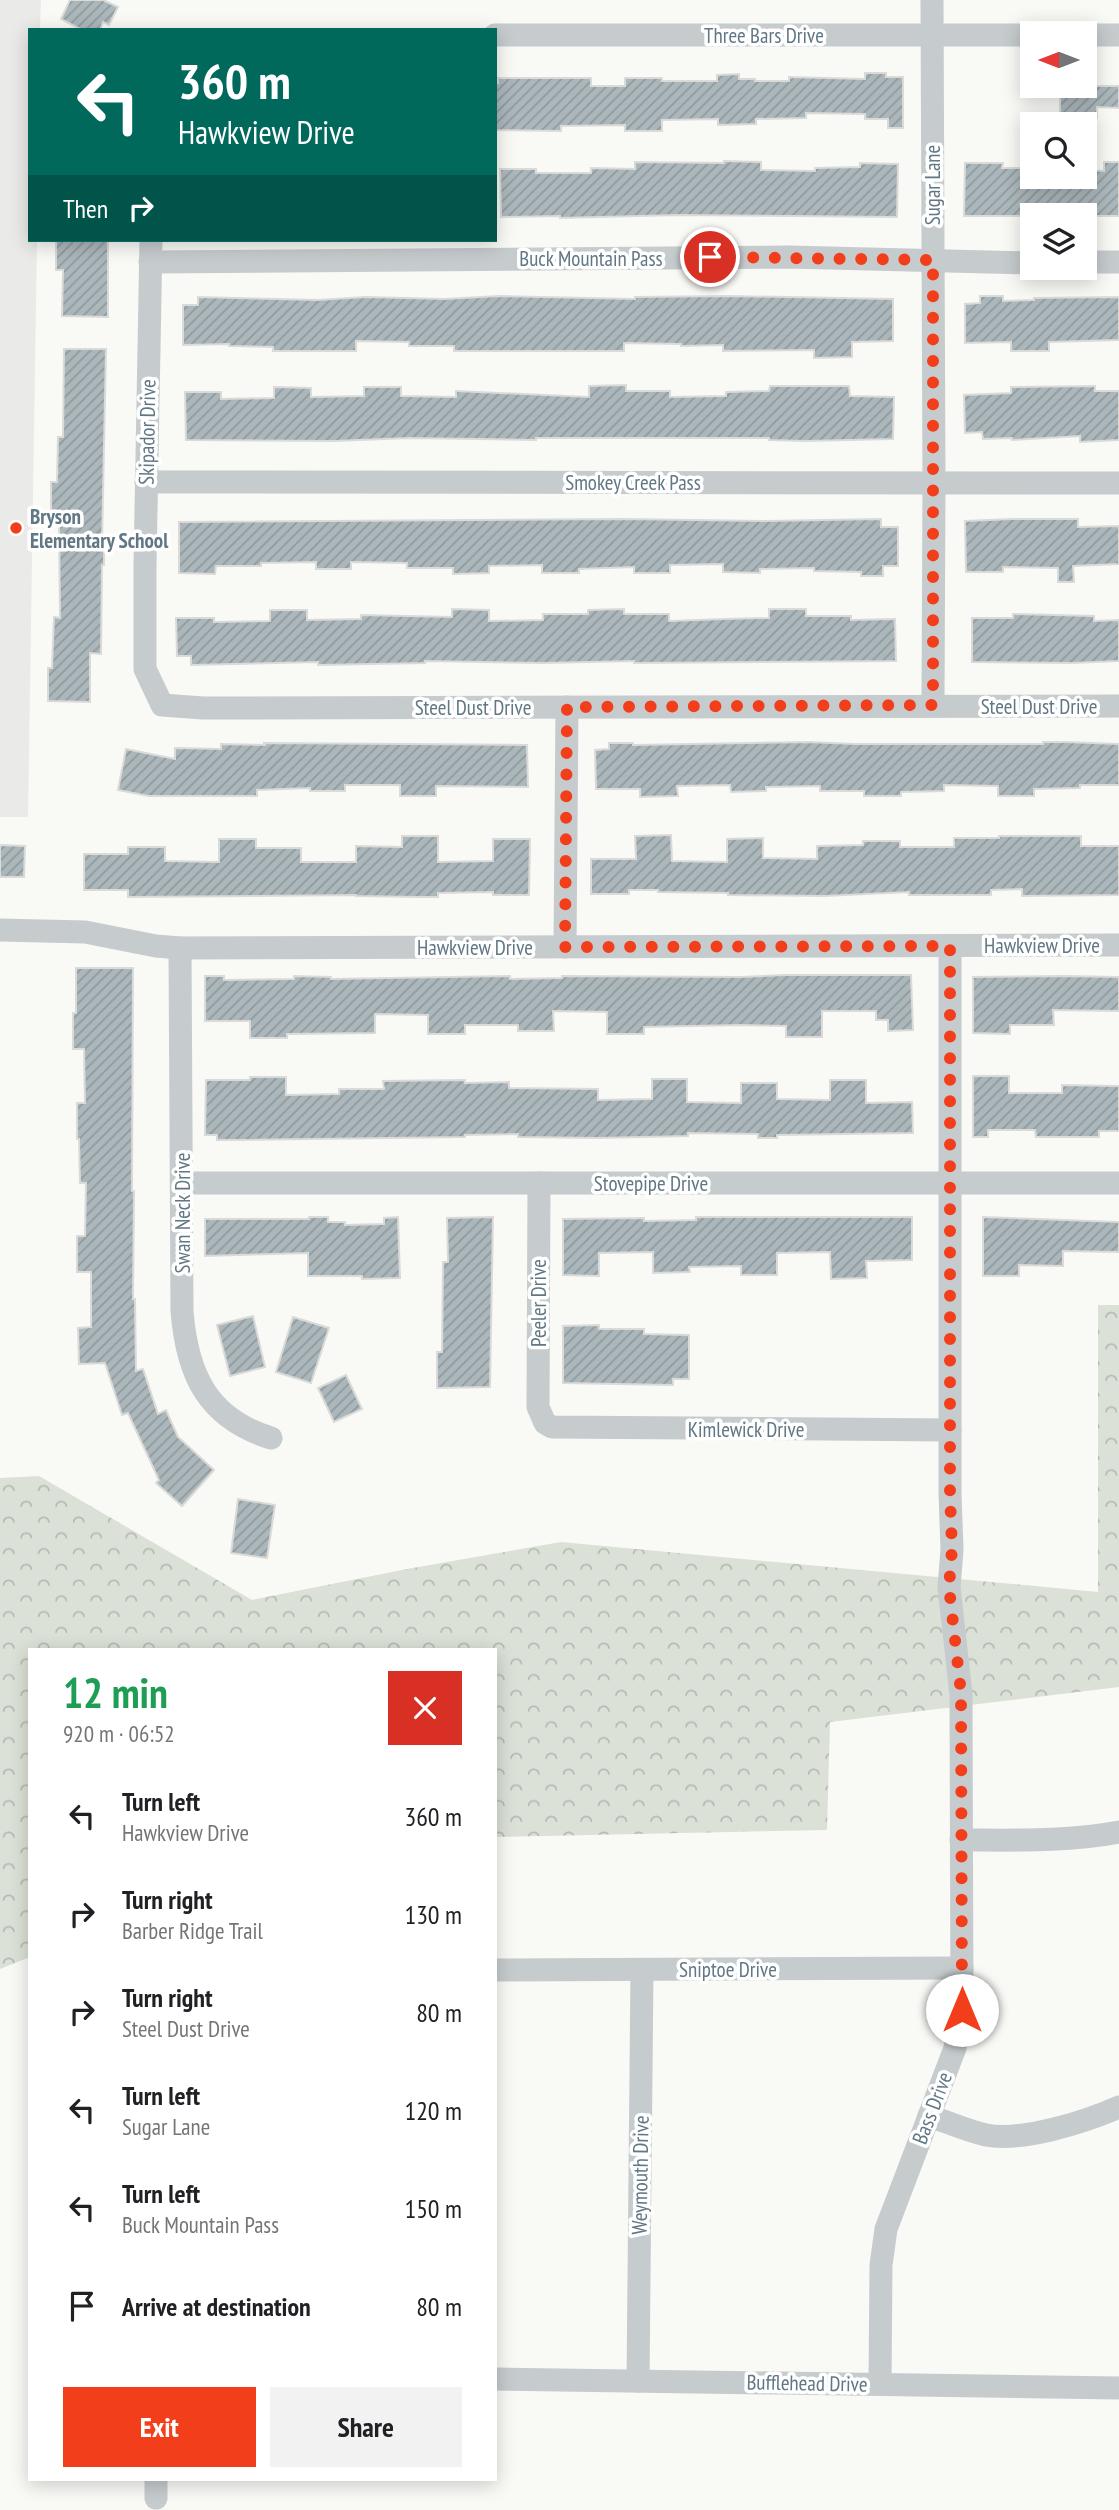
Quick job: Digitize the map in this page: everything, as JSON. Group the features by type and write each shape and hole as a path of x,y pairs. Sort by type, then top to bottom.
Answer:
{"street":[{"name":"Sugar Lane","path":"932,0 933,705"},
{"name":"Three Bars Drive","path":"497,35 1020,35"},
{"path":"1097,35 1119,35"},
{"name":"Buck Mountain Pass","path":"151,251 1020,263"},
{"name":"Skipador Drive","path":"151,251 145,669 162,705"},
{"path":"1097,262 1119,262"},
{"name":"Smokey Creek Pass","path":"146,482 1119,483"},
{"name":"Steel Dust Drive","path":"162,705 203,708 1119,706"},
{"path":"565,947 567,707"},
{"name":"Hawkview Drive","path":"0,930 85,932 180,948 1119,945"},
{"name":"Bass Drive","path":"880,2384 882,2247 886,2229 955,2048 960,2028 961,1693 949,1587 952,1549 950,946"},
{"name":"Swan Neck Drive","path":"180,948 182,1311 187,1350 201,1388 215,1405 238,1424 271,1438"},
{"name":"Stovepipe Drive","path":"182,1183 1119,1183"},
{"name":"Peeler Drive","path":"539,1183 538,1407 545,1423"},
{"name":"Kimlewick Drive","path":"545,1423 561,1429 950,1430"},
{"path":"961,1840 1055,1840 1119,1832"},
{"name":"Sniptoe Drive","path":"497,1970 962,1968"},
{"name":"Weymouth Drive","path":"638,2381 642,1970"},
{"path":"929,2116 985,2135 1010,2137 1037,2133 1119,2107"},
{"name":"Bufflehead Drive","path":"497,2379 1119,2388"}],"shaded area":[{"name":"Bryson Elementary School","path":"0,0 41,0 40,28 28,28 28,242 37,242 28,817 0,817"}],"green space":[{"path":"1098,1305 1119,1305 1119,1687 830,1722 827,1830 497,1837 497,1648 28,1648 28,1958 0,1969 0,1478 39,1476 252,1600 561,1542 1098,1592"}],"building":[{"path":"70,0 103,0 118,7 109,25 103,22 101,28 78,28 61,19"},
{"path":"865,73 886,73 886,77 903,77 903,128 888,128 888,119 865,119 865,114 806,113 806,118 756,119 756,124 718,125 718,119 662,120 662,131 625,131 625,125 561,126 561,131 497,130 498,78 591,78 591,86 625,86 625,78 717,81 717,75 739,74 739,79 755,81 789,81 789,77 865,79"},
{"path":"1097,86 1119,86 1119,108 1097,107 1097,112 1060,112 1060,98 1097,98"},
{"path":"635,162 761,162 761,170 815,171 815,168 860,167 860,163 898,164 897,217 501,217 500,169 536,169 536,173 591,173 591,168 635,169"},
{"path":"1104,162 1119,162 1119,216 1097,216 1097,203 1020,203 1020,216 964,216 965,163 1003,163 1002,168 1020,168 1020,189 1097,189 1097,171 1104,171"},
{"path":"56,242 108,242 108,317 62,316 63,270 56,270"},
{"path":"499,296 893,299 893,341 852,342 852,357 814,358 814,350 723,351 723,345 681,344 624,343 624,351 454,351 454,346 409,346 409,342 356,341 356,351 273,351 273,347 229,344 183,345 183,305 198,305 198,297 318,300"},
{"path":"980,296 1003,296 1003,301 1119,297 1119,340 1049,342 1049,351 1011,351 1011,342 965,343 965,304 980,303"},
{"path":"64,349 106,349 101,654 90,653 90,702 48,701 48,668 52,668 54,617 60,618 59,518 51,518 51,482 57,482 58,437 63,437"},
{"path":"626,385 626,391 670,391 670,397 726,396 726,392 769,391 770,386 849,386 850,396 894,397 893,439 186,440 185,392 221,392 221,399 274,398 274,387 311,388 311,397 364,396 364,387 401,387 401,396 456,397 456,391 589,397 589,386"},
{"path":"1095,386 1095,391 1119,391 1119,440 1080,442 1080,436 983,439 982,432 965,433 964,395 1011,393 1011,387"},
{"path":"881,519 881,527 898,527 898,566 883,566 883,576 861,576 861,572 814,571 814,568 760,569 760,573 723,572 723,564 670,565 670,573 634,573 634,567 579,569 579,573 542,573 542,565 489,566 489,573 453,574 453,568 407,568 407,563 351,562 351,569 316,569 316,562 261,563 261,566 216,566 215,574 179,573 179,522"},
{"path":"1078,519 1078,527 1119,526 1119,564 1073,566 1074,582 1058,582 1058,568 1003,567 1003,572 966,572 965,521"},
{"path":"452,609 489,610 489,621 543,620 543,614 588,614 588,610 624,609 624,614 669,614 669,621 769,618 769,609 806,609 806,616 851,616 851,620 895,619 896,661 425,661 318,665 318,662 191,665 191,656 177,656 176,618 214,618 214,622 270,621 270,610 307,610 307,620 361,619 361,615 452,617"},
{"path":"1013,614 1094,616 1094,621 1119,620 1119,661 972,662 972,618 1013,618"},
{"path":"809,742 1119,744 1119,785 1034,789 1034,796 998,796 998,786 944,785 944,791 901,792 901,796 864,796 864,791 820,791 820,786 766,787 766,791 731,792 730,785 677,786 678,796 640,797 640,789 596,789 595,750 609,749 609,743 633,745"},
{"path":"264,743 527,745 528,787 436,786 436,796 400,796 400,785 345,785 345,791 310,791 310,788 257,790 257,796 149,796 118,790 126,749 175,759 175,748 221,749 221,744 265,745"},
{"path":"671,835 672,861 727,862 727,839 763,838 763,858 817,859 817,846 863,845 863,841 900,841 900,847 954,847 954,838 1081,836 1081,846 1119,846 1119,895 1022,896 1022,889 991,890 991,895 909,895 909,892 824,896 728,895 658,890 629,890 629,894 591,894 591,859 636,859 635,836"},
{"path":"402,836 438,836 438,862 493,861 493,839 530,839 529,895 493,895 493,892 438,893 438,897 128,897 128,890 84,890 84,854 128,854 128,847 165,847 165,861 219,862 219,839 256,839 256,848 301,848 301,862 356,862 356,846 402,847"},
{"path":"0,845 25,846 24,877 0,877"},
{"path":"76,968 133,968 132,1191 136,1371 143,1369 158,1414 166,1410 178,1437 214,1470 182,1506 156,1483 159,1480 128,1413 122,1415 105,1363 79,1364 78,1328 91,1327 91,1272 77,1272 77,1236 85,1236 86,1183 80,1183 77,1139 77,1103 85,1103 84,1049 73,1049"},
{"path":"911,975 913,1030 888,1031 888,1020 876,1020 876,1011 822,1011 822,1037 786,1037 786,1026 741,1025 644,1027 644,1034 607,1034 607,1012 553,1011 554,1031 518,1031 518,1025 465,1025 465,1034 428,1034 428,1015 375,1014 375,1033 287,1034 287,1038 250,1038 250,1021 205,1021 205,976 224,976 224,980 294,979 294,976 331,979 510,976 510,979 562,976"},
{"path":"973,977 1119,977 1119,1011 1053,1010 1054,1025 1010,1025 1010,1034 973,1033"},
{"path":"973,1076 1009,1076 1009,1093 1062,1093 1062,1085 1119,1086 1119,1131 1099,1131 1099,1137 1036,1137 1035,1130 988,1130 988,1137 973,1137"},
{"path":"250,1077 286,1077 286,1095 339,1094 339,1089 384,1089 383,1081 465,1080 465,1083 509,1082 509,1088 598,1089 598,1100 652,1099 652,1079 687,1079 687,1102 741,1103 741,1083 777,1083 777,1099 830,1100 830,1080 866,1080 866,1103 912,1102 913,1133 777,1135 777,1138 758,1138 758,1134 688,1133 688,1136 598,1138 518,1137 518,1134 242,1140 217,1140 217,1135 205,1135 206,1080 250,1080"},
{"path":"328,1217 328,1222 345,1222 345,1225 384,1224 384,1218 398,1217 400,1278 308,1276 308,1253 205,1256 205,1219"},
{"path":"493,1217 490,1387 437,1388 437,1352 442,1352 443,1262 448,1262 447,1218"},
{"path":"696,1217 912,1217 912,1260 866,1261 867,1278 831,1279 830,1252 777,1253 777,1275 741,1275 741,1266 689,1267 690,1272 653,1273 653,1252 599,1253 599,1276 563,1275 563,1219 644,1218 644,1221 696,1220"},
{"path":"983,1217 1119,1222 1119,1252 1063,1251 1063,1266 1019,1265 1019,1276 983,1276"},
{"path":"253,1316 265,1367 230,1376 217,1325"},
{"path":"293,1317 329,1328 311,1383 276,1372"},
{"path":"599,1325 599,1329 644,1329 644,1334 689,1335 689,1379 673,1379 673,1385 563,1383 563,1326"},
{"path":"346,1375 362,1409 334,1422 318,1388"},
{"path":"238,1499 275,1505 267,1558 231,1553"}],"place":[{"name":"Bryson Elementary School","path":"16,528"}],"route":[{"path":"710,257 933,260 933,705 567,707 565,947 950,946 952,1549 949,1587 961,1693 962,2010"}]}
